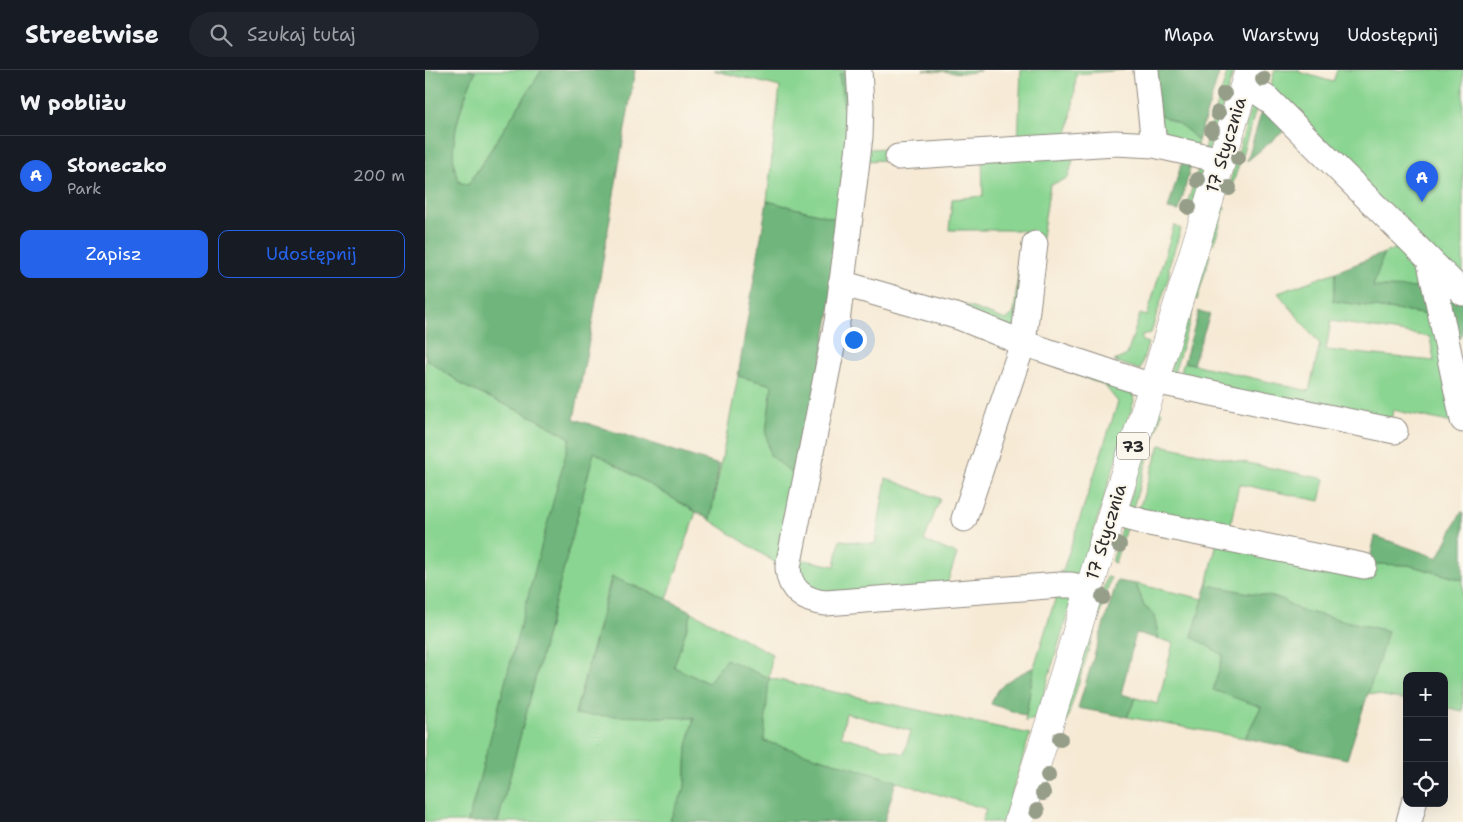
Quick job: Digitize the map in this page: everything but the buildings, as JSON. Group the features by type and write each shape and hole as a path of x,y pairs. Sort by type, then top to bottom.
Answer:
{"main road":[{"name":"17 Stycznia","path":"1022,821 1111,513 1153,384 1247,77"}],"lane":[{"path":"859,70 861,89 860,137 841,283 829,363 788,567 790,580 794,589 801,596 826,603 1060,585 1071,585 1089,589"},
{"path":"1146,70 1154,145"},
{"path":"1247,77 1463,292"},
{"path":"898,156 1115,143 1154,145 1221,160"},
{"path":"964,519 1023,343 1035,244"},
{"path":"1429,259 1463,420"},
{"path":"841,283 959,317 1023,343 1153,384 1395,431"},
{"path":"1111,513 1144,522 1364,566"},
{"path":"1409,822 1413,807"}],"green space":[{"path":"425,70 476,70 465,96 454,140 453,155 459,182 468,185 542,70 635,70 592,325 574,419 719,465 710,520 594,452 498,822 468,822 570,438 537,419 466,387 425,358"},
{"path":"476,70 542,70 468,185 459,182 453,155 454,140 465,96"},
{"path":"713,70 852,70 852,72 840,74 847,128 850,176 845,221 767,201 780,87"},
{"path":"923,70 980,70 980,71 965,73"},
{"path":"1021,70 1124,70 1076,74 1067,142 1018,144"},
{"path":"1152,70 1220,70 1198,141 1180,125 1158,114"},
{"path":"1228,70 1234,70 1209,151 1204,149"},
{"path":"1275,70 1299,70 1299,72 1333,82 1337,70 1463,70 1463,284 1269,90"},
{"path":"852,72 850,176 847,128 839,74"},
{"path":"1253,100 1259,100 1230,193 1227,192"},
{"path":"1264,104 1289,127 1247,161"},
{"path":"1158,114 1175,122 1189,132 1198,141 1196,149 1180,144 1171,138 1164,129"},
{"path":"892,148 887,160 863,161 863,149"},
{"path":"1075,152 1068,178 1050,185 1041,243 1022,322 1011,329 954,310 956,302 1006,320 1014,313 1023,230 949,230 952,199 983,196 982,155"},
{"path":"1183,158 1192,161 1179,211 1168,209"},
{"path":"1199,166 1203,170 1189,214 1185,211"},
{"path":"767,201 845,221 801,481 770,455 766,433 772,385 738,376"},
{"path":"1221,206 1225,207 1214,244 1211,241"},
{"path":"1174,225 1181,229 1151,333 1142,335 1142,341 1148,343 1140,370 1114,361 1127,355 1140,314 1147,316"},
{"path":"1408,244 1431,288 1373,287 1384,253"},
{"path":"1206,253 1210,255 1197,300 1192,298"},
{"path":"1384,253 1373,287 1431,288 1436,316 1333,301 1336,272"},
{"path":"1336,272 1333,301 1436,316 1458,424 1393,410 1390,425 1178,380 1184,362 1309,391 1320,344 1278,293","holes":["1331,321 1430,337 1434,361 1326,350"]},
{"path":"1442,294 1463,298 1463,333 1453,345"},
{"path":"1188,309 1193,310 1172,380 1168,377"},
{"path":"1199,311 1210,314 1193,364 1184,362"},
{"path":"425,358 466,387 537,419 571,438 468,822 425,822"},
{"path":"1036,358 1130,391 1133,395 1134,401 1081,572 1073,576 1067,576 1059,572 1063,571 1118,402 1105,386"},
{"path":"738,376 772,385 766,433 801,481 782,567 710,520"},
{"path":"1158,411 1162,412 1131,514 1126,511"},
{"path":"1160,445 1325,479 1320,501 1239,484 1228,536 1137,515"},
{"path":"594,452 696,512 667,599 611,578 575,714 694,718 687,747 685,788 669,822 498,822"},
{"path":"886,478 940,499 924,541 957,554 946,587 806,593 795,558 835,566 840,540 875,544"},
{"path":"1461,512 1463,512 1463,580 1408,565 1369,564 1375,536 1438,558"},
{"path":"1122,525 1127,525 1115,563 1112,562"},
{"path":"1217,542 1369,564 1408,565 1463,580 1463,711 1448,708 1448,672 1403,672 1403,699 1367,693 1388,631 1299,610 1282,599 1207,585"},
{"path":"612,577 667,599 692,612 674,667 708,683 726,659 769,678 764,741 896,781 884,822 669,822 685,788 687,747 694,718 575,715"},
{"path":"1107,577 1111,578 1098,620 1094,618"},
{"path":"1117,581 1136,584 1144,606 1154,615 1159,639 1136,633 1121,694 1136,698 1127,717 1078,708"},
{"path":"1136,584 1204,599 1192,636 1223,655 1261,707 1245,738 1127,717 1136,698 1158,704 1173,643 1159,639 1154,615 1144,606"},
{"path":"1207,585 1282,599 1299,610 1388,631 1347,759 1245,738 1261,707 1213,690 1223,655 1192,637"},
{"path":"1058,590 1071,597 1071,603 1036,719 1025,721 1034,667"},
{"path":"692,612 772,654 769,678 1030,734 1003,822 982,822 986,809 764,741 708,683 673,667","holes":["846,713 911,731 904,754 841,736"]},
{"path":"1090,628 1095,629 1059,746 1054,743"},
{"path":"1034,667 1026,716 991,704 1003,685"},
{"path":"1051,755 1055,756 1043,798 1038,796"}],"place":[{"name":"Słoneczko","path":"1422,202"}]}
